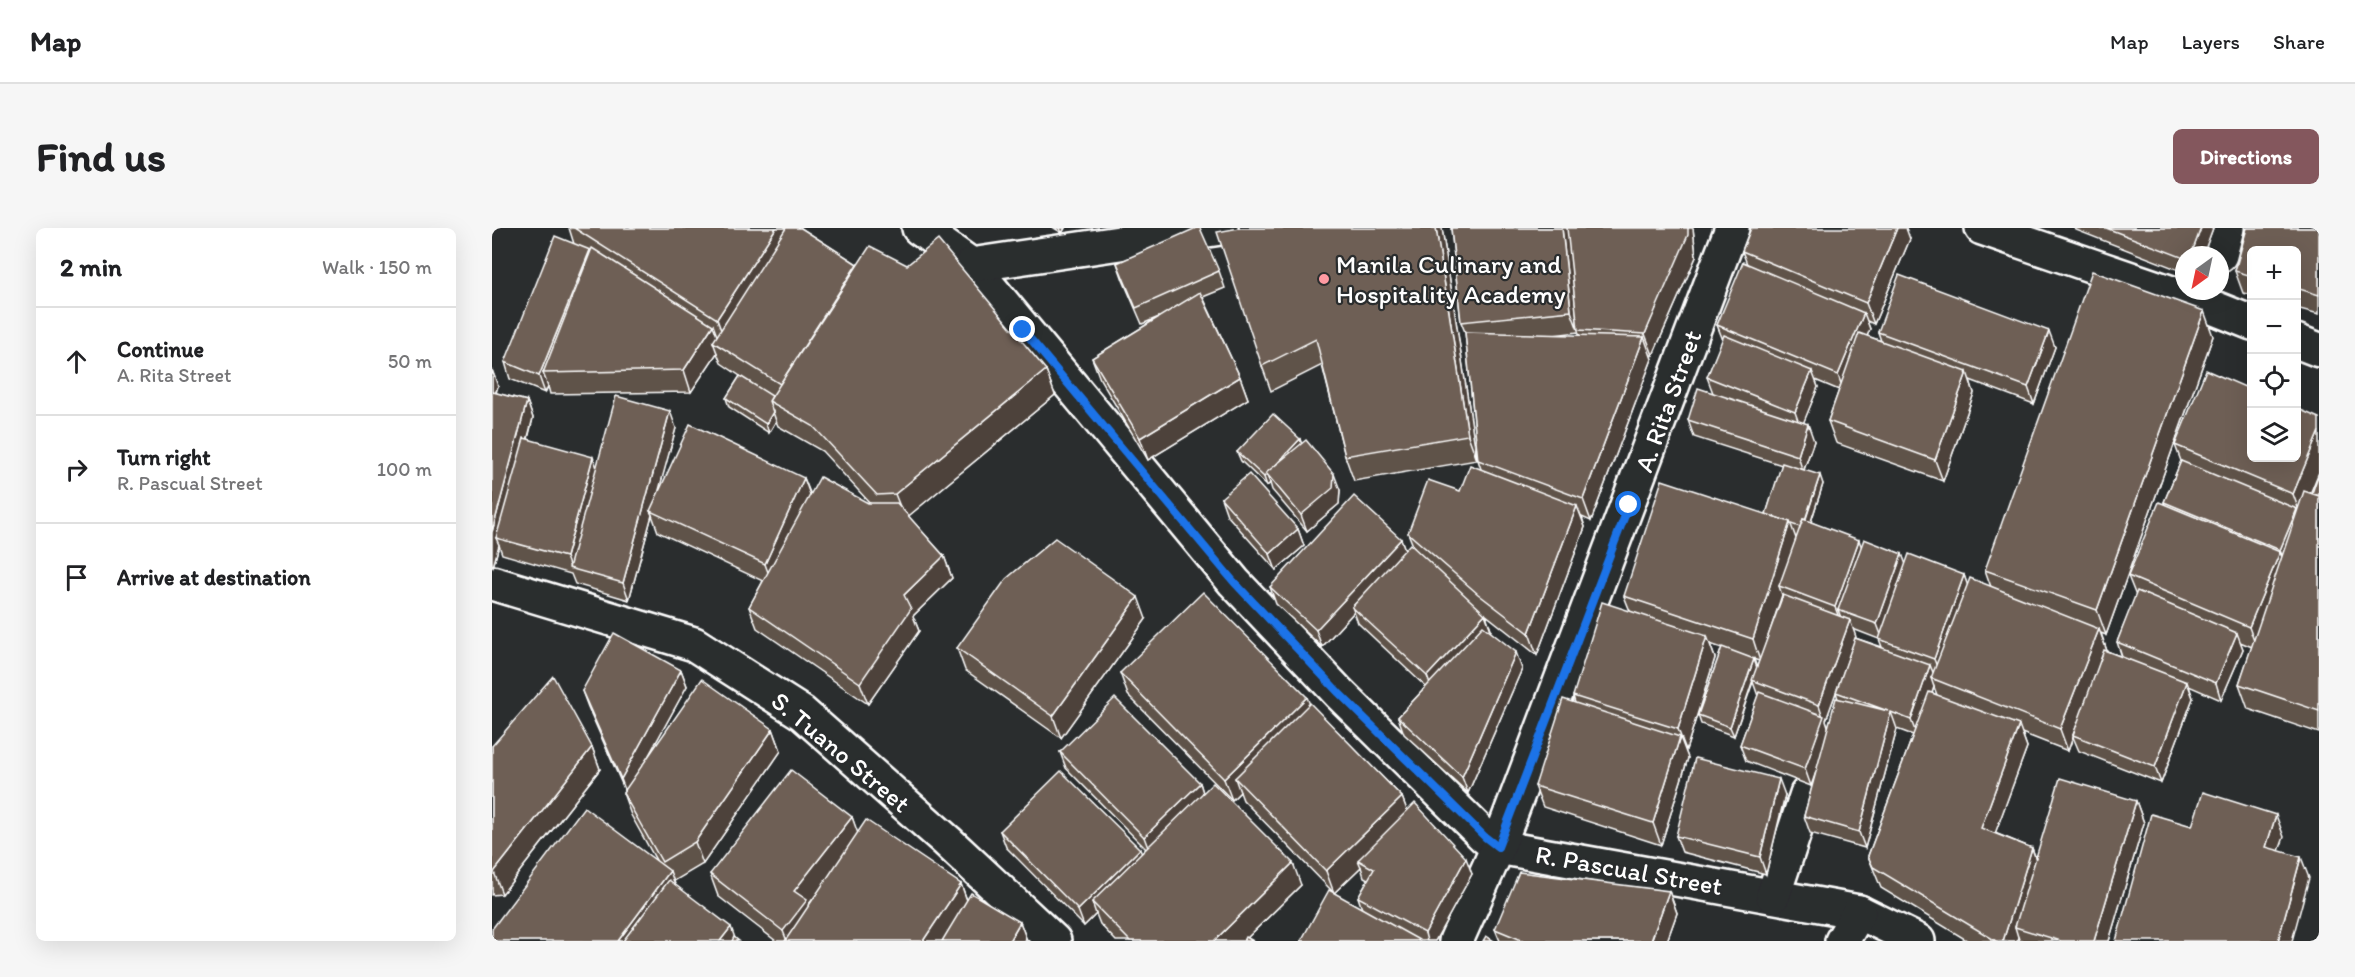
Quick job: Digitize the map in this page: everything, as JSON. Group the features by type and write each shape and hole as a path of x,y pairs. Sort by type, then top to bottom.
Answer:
{"street":[{"path":"919,228 971,265 1234,582 1339,693 1485,837 1498,847"},
{"path":"971,265 1221,228"},
{"name":"A. Rita Street","path":"1456,941 1498,847 1732,228"},
{"path":"1982,228 2175,288"},
{"path":"2222,246 2227,228"},
{"path":"2212,300 2247,320"},
{"path":"2301,343 2319,350"},
{"name":"S. Tuano Street","path":"492,584 694,644 802,713 947,841 1054,941"},
{"path":"1773,897 1807,794"},
{"name":"R. Pascual Street","path":"1498,847 1860,912 1918,941"},
{"path":"1842,941 1860,912"}],"building":[{"path":"574,228 776,228 717,319"},
{"path":"786,228 801,228 857,264 780,384 713,342"},
{"path":"1200,228 1219,271 1136,308 1117,263"},
{"path":"1239,228 1436,228 1468,435 1345,456 1316,339 1262,366 1217,232"},
{"path":"1451,228 1562,228 1571,311 1461,322"},
{"path":"1567,228 1688,228 1688,235 1645,334 1578,330"},
{"path":"1751,228 1897,228 1866,303 1742,251"},
{"path":"2106,228 2201,228 2194,246 2175,246 2175,255"},
{"path":"2247,228 2319,228 2319,295 2301,290 2301,246 2247,246 2247,275 2235,271"},
{"path":"555,236 590,250 539,376 505,362"},
{"path":"938,240 1046,370 895,494 877,495 813,426 769,401 870,246 907,265"},
{"path":"592,248 713,325 684,370 543,373"},
{"path":"1743,262 1864,313 1838,375 1717,325"},
{"path":"2092,271 2204,311 2097,610 1985,570"},
{"path":"1899,275 2049,331 2028,387 1878,332"},
{"path":"1200,292 1240,377 1140,438 1092,358"},
{"path":"1465,332 1644,337 1583,499 1478,460"},
{"path":"1859,333 1967,372 1935,460 1828,421"},
{"path":"1724,335 1812,371 1795,412 1707,377"},
{"path":"2206,370 2247,388 2247,462 2301,462 2301,410 2319,418 2319,431 2293,494 2175,445"},
{"path":"740,376 772,396 769,401 773,412 766,424 726,398"},
{"path":"1698,388 1808,424 1798,456 1688,420"},
{"path":"493,392 527,401 492,532 492,394"},
{"path":"616,396 670,411 623,583 569,568"},
{"path":"1273,414 1300,439 1264,477 1237,452"},
{"path":"690,424 804,478 765,564 650,511"},
{"path":"524,438 593,457 566,557 496,538"},
{"path":"1306,440 1334,474 1333,488 1301,515 1266,473"},
{"path":"2181,461 2297,509 2280,550 2164,502"},
{"path":"1782,463 1820,475 1805,520 1803,519 1800,527 1766,514"},
{"path":"1470,465 1577,506 1529,633 1478,594 1408,533 1428,480 1460,491"},
{"path":"2319,473 2319,496 2312,493"},
{"path":"1249,474 1298,529 1270,554 1221,498"},
{"path":"820,477 868,503 897,503 944,556 904,595 911,609 860,683 749,607"},
{"path":"1662,480 1790,522 1753,639 1624,596"},
{"path":"2304,491 2319,496 2319,711 2239,684"},
{"path":"1354,496 1401,539 1316,630 1270,587"},
{"path":"2159,502 2280,552 2249,627 2128,576"},
{"path":"1803,519 1859,540 1835,607 1779,586"},
{"path":"1055,538 1138,597 1053,716 957,648 1006,579"},
{"path":"1864,539 1902,554 1877,624 1838,610"},
{"path":"1410,544 1485,614 1427,676 1352,607"},
{"path":"1909,554 1964,575 1934,659 1879,639"},
{"path":"1970,578 2099,629 2060,729 1931,678"},
{"path":"2137,591 2237,633 2216,683 2117,642"},
{"path":"1203,592 1307,697 1224,779 1120,673"},
{"path":"1783,595 1850,620 1819,705 1752,680"},
{"path":"1602,602 1707,636 1678,729 1573,696"},
{"path":"1483,626 1516,652 1462,777 1398,717"},
{"path":"614,633 681,670 621,779 582,691"},
{"path":"1855,638 1930,665 1911,720 1891,712 1859,832 1804,816 1836,698 1888,711 1836,692"},
{"path":"1722,647 1754,659 1730,727 1698,715"},
{"path":"2104,650 2187,682 2155,767 2073,735"},
{"path":"553,676 592,747 492,873 492,746"},
{"path":"702,679 773,729 695,842 662,862 623,793"},
{"path":"1759,692 1824,716 1805,769 1740,745"},
{"path":"1929,692 2019,725 1981,828 2032,848 2003,941 1996,941 1873,867 1868,856"},
{"path":"1115,698 1200,783 1144,837 1060,752"},
{"path":"1563,699 1680,737 1653,823 1535,786"},
{"path":"1310,703 1402,797 1326,871 1235,778"},
{"path":"1695,758 1779,779 1760,857 1676,836"},
{"path":"791,770 852,817 794,891 807,900 783,931 710,874"},
{"path":"1061,771 1140,849 1078,910 1000,831"},
{"path":"2060,778 2136,801 2094,941 2061,941 2015,927"},
{"path":"1213,783 1293,863 1214,941 1130,941 1092,902"},
{"path":"2203,792 2276,815 2266,847 2301,857 2278,941 2116,941 2151,814 2192,826"},
{"path":"1415,803 1466,858 1425,933 1358,897 1374,869 1358,860"},
{"path":"584,807 670,871 618,941 492,941 492,929"},
{"path":"866,820 961,884 923,941 785,941"},
{"path":"1519,872 1669,891 1651,941 1524,941 1495,929"},
{"path":"669,880 731,927 720,941 623,941"},
{"path":"1329,890 1419,940 1419,941 1301,941"},
{"path":"971,893 1020,922 1009,941 942,941"},
{"path":"1486,936 1494,941 1483,941"}],"place":[{"name":"Manila Culinary and Hospitality Academy","path":"1324,279"}],"route":[{"path":"1023,330 1234,582 1339,693 1485,837 1498,847 1629,505"}]}
